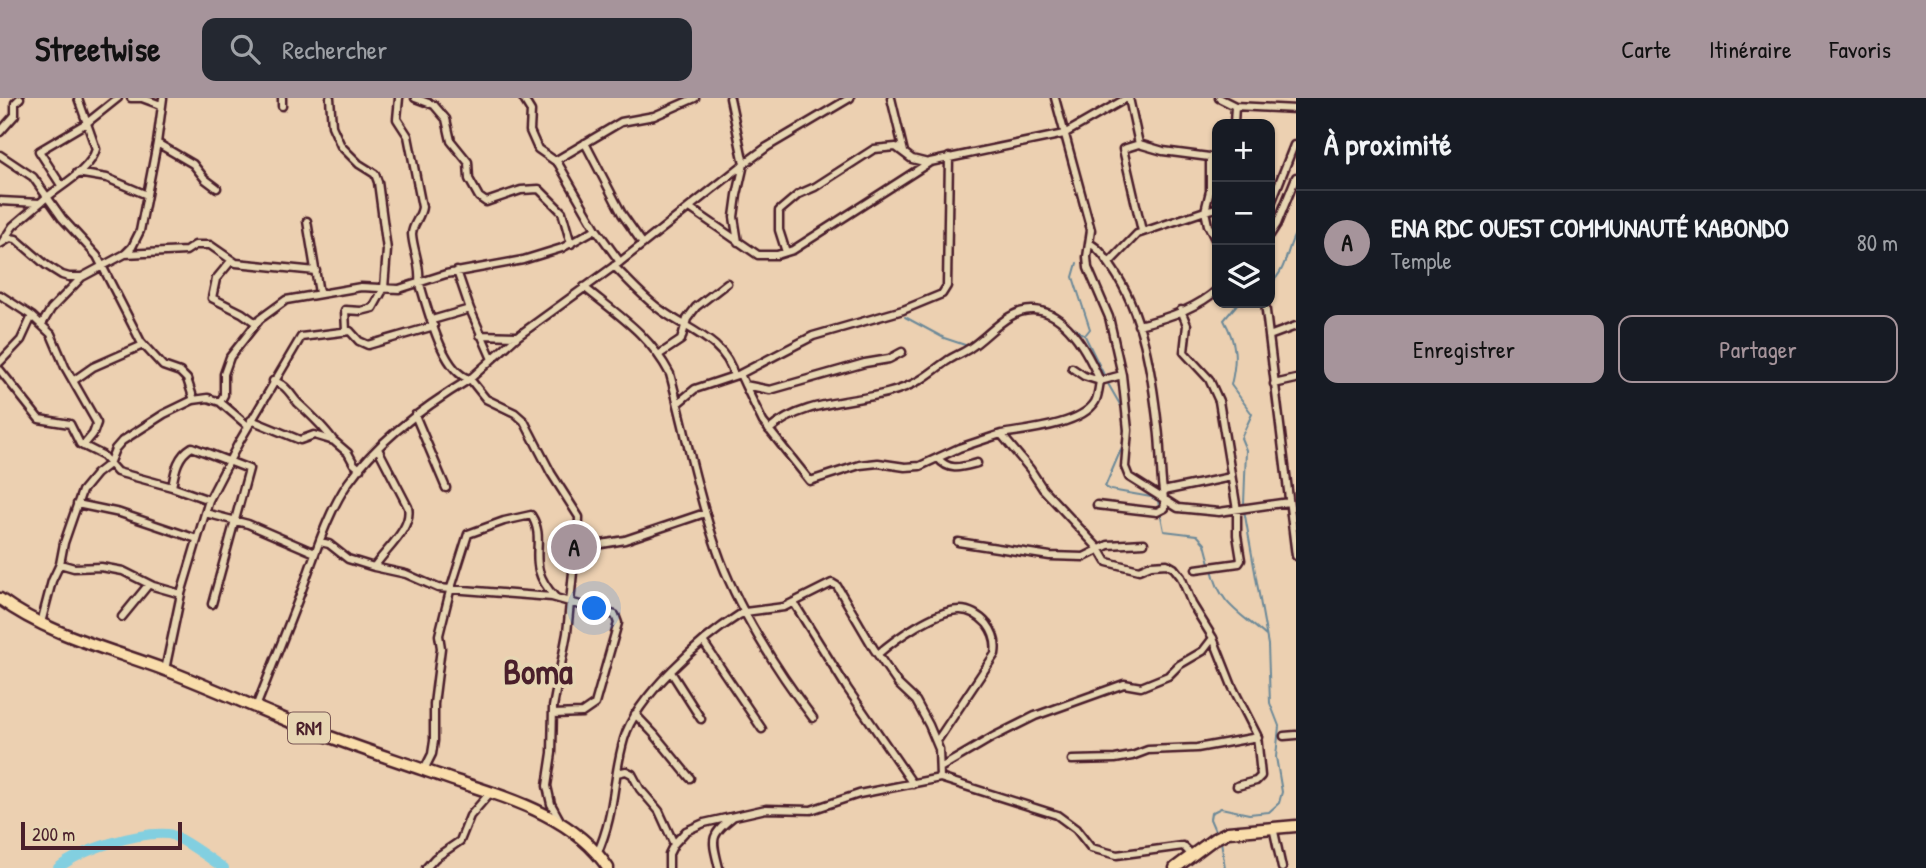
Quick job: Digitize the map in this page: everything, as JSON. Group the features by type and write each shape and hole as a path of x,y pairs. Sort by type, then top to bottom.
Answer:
{"highway":[{"name":"RN1","path":"0,599 41,623 544,815 563,824 597,854 608,868"},
{"path":"1175,868 1218,836 1296,826"}],"street":[{"path":"0,132 15,115 15,103 20,98"},
{"path":"2,242 13,226 77,173 96,152 78,98"},
{"path":"61,185 39,151 88,122 118,98"},
{"path":"42,324 51,309 82,277 125,254 137,240 157,143 162,101 131,98"},
{"path":"330,98 332,126 341,146 375,174 386,227 384,288 373,307 361,311 345,310 346,331"},
{"path":"399,98 397,119 408,136 422,207 412,232 419,281 433,323 455,372 470,379 486,399 516,413 524,421 551,473 579,517 578,548 553,714 552,753 547,786 551,804 563,824"},
{"path":"415,98 434,105 446,119 450,141 468,162 469,177 481,199 486,202 522,190 539,189 562,212 571,244"},
{"path":"523,98 531,111 530,131 535,145 555,161 617,264 654,305 727,357 769,430 806,478 812,481 860,465 878,463 918,467 959,448 1001,434 1040,428 1081,415 1095,401 1104,380"},
{"path":"555,161 621,122 654,116 695,98"},
{"path":"256,707 315,552 340,496 378,449 415,415 470,379 517,336 617,264 744,164 850,98"},
{"path":"891,98 904,152"},
{"path":"1055,98 1091,230 1088,268 1109,317 1122,375 1128,430 1127,473 1132,481 1178,508 1215,512 1289,502"},
{"path":"690,208 760,256 786,252 928,163 1064,134 1128,98 1139,144"},
{"path":"1219,98 1238,107 1296,109"},
{"path":"1235,119 1242,98"},
{"path":"729,99 744,164 734,217 738,242"},
{"path":"157,143 189,162 217,188"},
{"path":"585,143 622,214 643,244"},
{"path":"1142,232 1123,149 1139,144 1212,158"},
{"path":"1275,193 1294,145"},
{"path":"786,252 779,230 780,208 874,149 894,146 912,159 928,163"},
{"path":"0,155 30,175 48,195 66,224 97,256 144,345 163,366 180,372 187,379 194,400"},
{"path":"678,403 702,386 737,375 813,337 903,310 942,294 947,286 949,157"},
{"path":"77,173 107,178 147,195"},
{"path":"1212,174 1205,211 1212,233"},
{"path":"1275,227 1296,177"},
{"path":"0,201 40,203"},
{"path":"1109,263 1130,239 1142,232 1212,209"},
{"path":"307,221 319,293"},
{"path":"220,402 224,395 227,363 256,323 286,300 361,287 399,289 457,271 551,253 596,229"},
{"path":"2,242 10,238 16,239 62,275 82,277"},
{"path":"137,240 152,251"},
{"path":"1091,244 1109,263 1123,286 1138,325 1153,392 1165,507 1160,511 1097,505"},
{"path":"125,254 186,251 195,245 211,245 231,261 316,271"},
{"path":"231,261 216,279 212,299 256,323"},
{"path":"457,271 492,359"},
{"path":"660,354 681,340 685,325 696,307 727,283"},
{"path":"584,288 646,337 660,354 670,374 705,513 726,574 784,677 813,718"},
{"path":"1138,325 1158,322 1203,301 1212,294"},
{"path":"0,295 32,316 51,334 97,423 93,434 83,446"},
{"path":"1266,308 1274,384 1292,490 1289,502 1296,556"},
{"path":"164,670 180,594 209,500 273,381 301,337 351,331 359,341 368,345 470,309"},
{"path":"769,430 786,418 805,410 872,397 919,381 970,348 1014,314 1034,310 1048,314 1073,333 1104,380"},
{"path":"1181,310 1187,325 1184,352 1209,379 1219,401 1231,477 1242,510 1237,536 1240,562 1196,569"},
{"path":"0,362 21,340 32,316"},
{"path":"1269,336 1296,326"},
{"path":"480,334 517,336"},
{"path":"73,381 93,367 144,345"},
{"path":"745,385 770,390 865,363 889,359 902,352"},
{"path":"1072,368 1084,376 1104,380 1122,375"},
{"path":"0,370 39,419 70,424 83,446 97,451 121,474 209,500"},
{"path":"450,391 455,372"},
{"path":"1274,384 1296,379"},
{"path":"273,381 279,382 317,419 360,469"},
{"path":"41,623 84,486 109,464 115,449 122,441 164,414 194,400 208,398 220,402 250,423 300,440 314,435 334,441"},
{"path":"415,415 446,488"},
{"path":"1001,434 1043,489 1100,550 1107,562 1139,570 1151,565 1167,564 1174,568 1182,579 1192,604 1213,638 1232,686 1258,737 1261,776 1256,781 1237,786"},
{"path":"172,487 177,464 190,448 249,469 212,604"},
{"path":"374,567 398,536 409,515 408,507 378,449"},
{"path":"938,458 946,467 977,463"},
{"path":"1163,491 1231,477"},
{"path":"77,504 120,513 197,539"},
{"path":"205,513 248,524 315,552"},
{"path":"578,548 615,543 705,513"},
{"path":"424,770 432,754 434,704 441,648 439,635 468,534 528,514 533,517 537,526 537,571 544,586 555,597"},
{"path":"320,542 329,544 348,559 406,573 438,588 555,597 615,615 618,622 595,704 582,713 553,714"},
{"path":"958,542 1050,556 1084,557 1108,545 1144,543"},
{"path":"60,564 74,568 101,567 123,570 149,584 180,594"},
{"path":"597,854 610,823 624,738 635,714 650,693 704,643 745,611 783,607 828,584 834,583 898,684 916,701 937,741 940,778"},
{"path":"122,617 149,584"},
{"path":"794,603 847,688 913,784"},
{"path":"878,654 898,636 953,611 965,610 974,613 987,625 996,641 995,654 937,741"},
{"path":"940,768 1035,716 1124,684 1141,687 1168,676 1179,665 1203,651 1213,638"},
{"path":"704,643 762,729"},
{"path":"671,672 701,719"},
{"path":"635,714 690,778"},
{"path":"1284,736 1296,734"},
{"path":"1072,760 1115,759 1148,750 1197,748 1258,737"},
{"path":"617,773 626,771 632,774 640,789 659,811 674,844"},
{"path":"669,868 669,854 674,844 685,831 694,826 766,809 811,810 859,794 940,778 1057,815 1076,829 1091,848 1117,855 1183,846 1192,855"},
{"path":"426,868 460,841 470,816 490,793"},
{"path":"544,815 551,804"},
{"path":"719,868 712,841 714,835 735,816"},
{"path":"1273,827 1282,868"}],"waterway":[{"path":"1275,279 1296,232"},
{"path":"1077,263 1073,277 1090,329 1086,334"},
{"path":"1041,308 1051,310 1085,336 1105,377"},
{"path":"1234,308 1224,320 1235,352 1231,385 1252,414 1241,438 1246,450 1244,504"},
{"path":"905,317 944,338 968,346"},
{"path":"1107,382 1122,408 1124,435 1122,447 1105,487 1158,501 1164,531 1197,535 1205,544 1210,563"},
{"path":"1216,833 1210,819 1211,813 1221,808 1249,814 1269,812 1279,803 1282,792 1276,757 1279,726 1270,703 1268,645 1244,510"},
{"path":"1212,569 1220,592 1226,600 1266,636"},
{"path":"58,868 95,848 155,834 173,835 224,868"},
{"path":"1221,841 1225,868"}],"place":[{"name":"ENA RDC OUEST COMMUNAUTÉ KABONDO","path":"574,547"}],"district":[{"name":"Boma","path":"538,671"}]}
